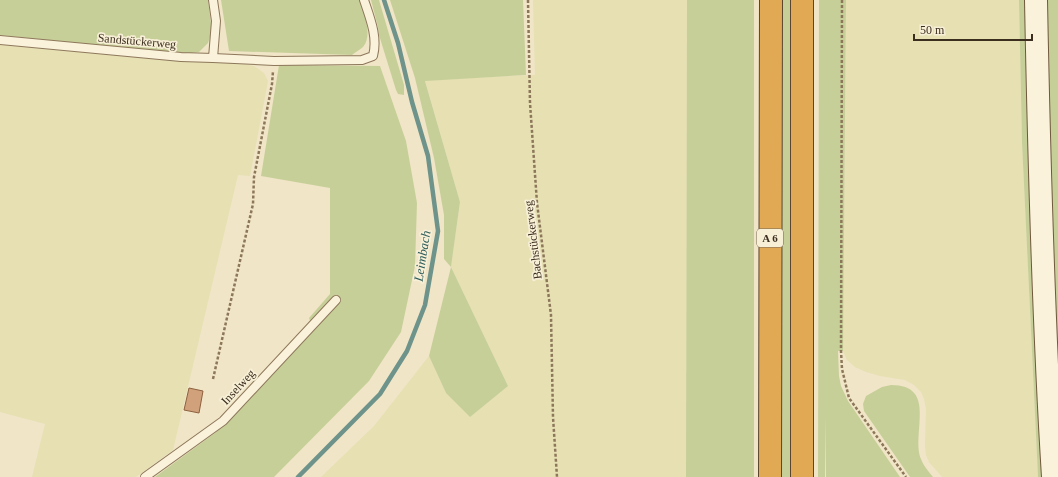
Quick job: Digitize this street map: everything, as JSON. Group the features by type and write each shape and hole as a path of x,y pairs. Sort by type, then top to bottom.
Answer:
{"highway":[{"name":"A 6","path":"770,477 771,0"},
{"path":"802,0 802,477"}],"main road":[{"path":"1036,0 1046,372 1053,477"}],"lane":[{"path":"213,0 216,21 213,58"},
{"name":"Sandstückerweg","path":"0,40 181,57 274,61 362,60 373,56 375,48 374,32 364,0"},
{"name":"Inselweg","path":"145,477 223,421 336,300"}],"path":[{"name":"Bachstückerweg","path":"528,0 530,103 537,203 551,315 557,477"},
{"path":"842,0 842,369 849,398 906,477"},
{"path":"213,379 253,204 254,177 272,84 274,61"}],"shaded area":[{"path":"533,0 687,0 686,477 321,477 374,426 429,356 446,393 508,386 451,267 460,202 425,80 535,75"},
{"path":"846,0 1019,0 1022,143 1038,477 942,477 929,462 926,455 926,409 921,392 914,385 905,380 880,376 855,367 847,360 843,351"},
{"path":"0,45 174,61 239,63 254,66 264,73 268,81 250,176 238,175 173,450 136,477 32,477 45,424 0,412"}],"green space":[{"path":"0,0 208,0 212,31 208,43 199,52 184,54 0,35"},
{"path":"221,0 360,0 368,30 366,42 363,47 352,55 229,51"},
{"path":"371,0 379,0 404,85 404,95 398,94 396,90 379,35"},
{"path":"390,0 523,0 526,75 425,81 460,202 451,267 444,259 444,215 434,158 415,78"},
{"path":"687,0 754,0 754,477 686,477"},
{"path":"782,0 791,0 791,477 781,477"},
{"path":"819,0 846,0 843,351 838,351 839,376 841,386 848,401 900,477 826,477 825,417 825,477 818,477"},
{"path":"1019,0 1027,0 1044,477 1038,477 1022,143"},
{"path":"1043,0 1058,0 1058,436"},
{"path":"279,65 380,66 406,141 417,203 415,266 401,332 369,381 274,477 155,477 215,433 313,329 309,318 330,294 330,188 261,176"},
{"path":"451,267 508,386 470,417 446,393 429,356"},
{"path":"891,385 905,387 914,393 919,402 919,448 921,459 933,477 910,477 864,411 863,404 866,396 882,387"}],"building":[{"path":"189,388 203,391 199,413 184,410"}],"waterway":[{"name":"Leimbach","path":"298,477 380,394 407,351 425,305 438,231 428,156 412,102 398,43 384,0"}]}
